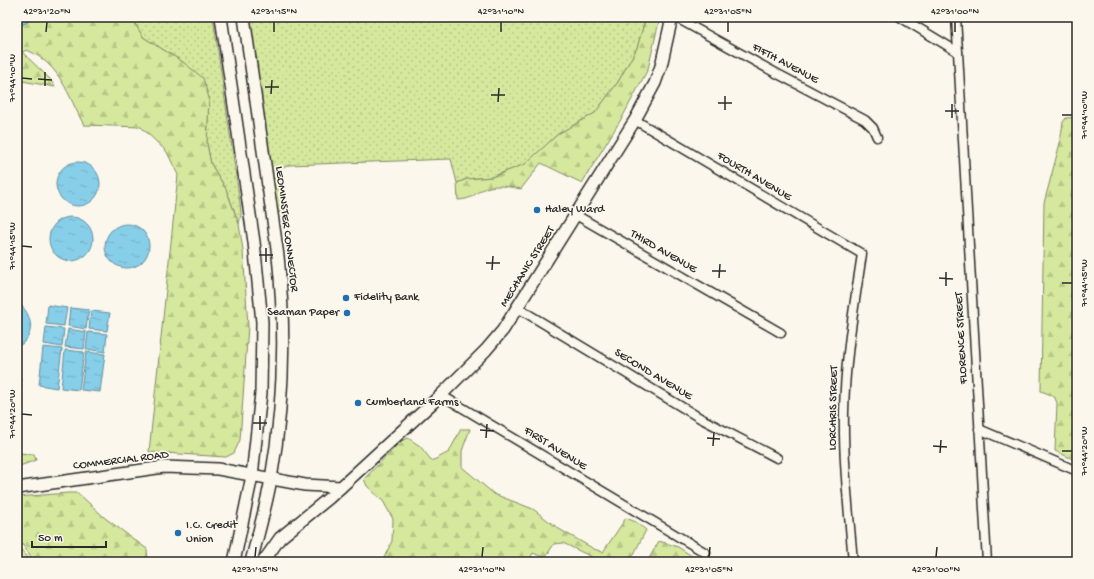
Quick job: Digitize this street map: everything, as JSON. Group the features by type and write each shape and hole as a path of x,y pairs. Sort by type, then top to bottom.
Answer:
{"main road":[{"path":"221,17 261,296 262,334 261,393 252,476 234,562"},
{"name":"LEOMINSTER CONNECTOR","path":"244,17 282,294 283,364 281,400 271,479 252,562"},
{"name":"MECHANIC STREET","path":"263,562 280,538 341,487 441,395 486,350 518,308 635,120 655,83 661,66 672,17"},
{"name":"COMMERCIAL ROAD","path":"17,488 164,467 218,469 252,476"},
{"path":"252,476 305,485 341,487"}],"street":[{"name":"FIFTH AVENUE","path":"675,17 865,120 873,128 877,137"},
{"path":"900,17 958,52"},
{"name":"FLORENCE STREET","path":"956,17 987,562"},
{"name":"FOURTH AVENUE","path":"635,120 862,254"},
{"name":"THIRD AVENUE","path":"576,215 781,333"},
{"name":"LORCHRIS STREET","path":"853,562 845,457 844,413 848,344 862,254"},
{"name":"SECOND AVENUE","path":"518,308 700,418 777,458"},
{"name":"FIRST AVENUE","path":"441,395 706,553"},
{"path":"980,429 1077,472"}],"green space":[{"path":"35,17 131,17 143,37 183,62 203,78 209,98 207,144 211,164 226,189 239,224 243,250 248,326 240,440 234,453 226,457 149,452 178,175 167,152 141,127 84,125 62,82 48,64 39,56 27,50 22,52 50,79 55,87 17,80 17,28"},
{"path":"131,17 213,17 240,203 241,214 239,224 226,189 211,164 207,144 209,98 183,62 143,37"},
{"path":"247,17 646,17 637,48 618,82 595,113 558,134 526,164 492,177 467,179 457,183 451,159 289,165 281,169 281,180 286,199 285,210 276,214"},
{"path":"646,17 660,17 648,69 623,116 582,183 541,163 521,189 494,186 482,190 471,197 458,200 457,183 467,179 492,177 525,164 558,134 595,113 618,82 637,48"},
{"path":"1077,117 1077,461 1055,451 1057,403 1054,396 1041,391 1044,203 1060,143 1063,122 1066,118"},
{"path":"461,429 470,429 462,451 462,467 494,494 533,509 559,529 594,549 603,552 626,518 636,522 646,530 630,562 602,562 563,543 554,544 545,558 533,553 528,562 382,562 392,541 393,519 383,501 367,486 364,479 401,441 408,438 420,446 432,461 449,452"},
{"path":"17,453 34,454 36,460 17,467"},
{"path":"78,493 105,518 147,549 148,562 35,562 17,540 17,497"},
{"path":"659,541 678,547 695,558 696,562 647,562"},
{"path":"17,545 32,562 17,562"}],"water":[{"path":"17,17 35,17 17,28"},
{"path":"74,162 82,162 87,163 94,168 99,175 99,193 94,200 87,205 74,206 66,203 59,196 56,188 56,180 59,172 66,165"},
{"path":"67,217 75,217 80,218 87,223 92,230 92,248 87,255 80,260 67,261 59,258 52,251 49,243 49,235 52,227 59,220"},
{"path":"123,224 131,224 136,225 143,230 148,237 148,255 143,262 136,267 123,268 115,265 108,258 105,250 105,242 108,234 115,227"},
{"path":"17,302 27,312 30,331 28,337 17,347"},
{"path":"48,305 67,308 64,326 46,324"},
{"path":"70,308 89,310 86,329 68,326"},
{"path":"91,311 110,313 107,331 89,329"},
{"path":"46,327 64,329 62,347 44,344"},
{"path":"68,329 86,332 84,349 65,347"},
{"path":"88,332 107,334 105,352 86,349"},
{"path":"43,347 62,349 57,388 39,385"},
{"path":"65,350 84,352 79,390 61,388"},
{"path":"86,352 105,354 100,392 81,390"},
{"path":"17,370 22,384 17,399"}],"place":[{"name":"Haley Ward","path":"537,210"},
{"name":"Fidelity Bank","path":"346,298"},
{"name":"Seaman Paper","path":"347,313"},
{"name":"Cumberland Farms","path":"358,403"},
{"name":"I.C. Credit Union","path":"178,533"}]}
